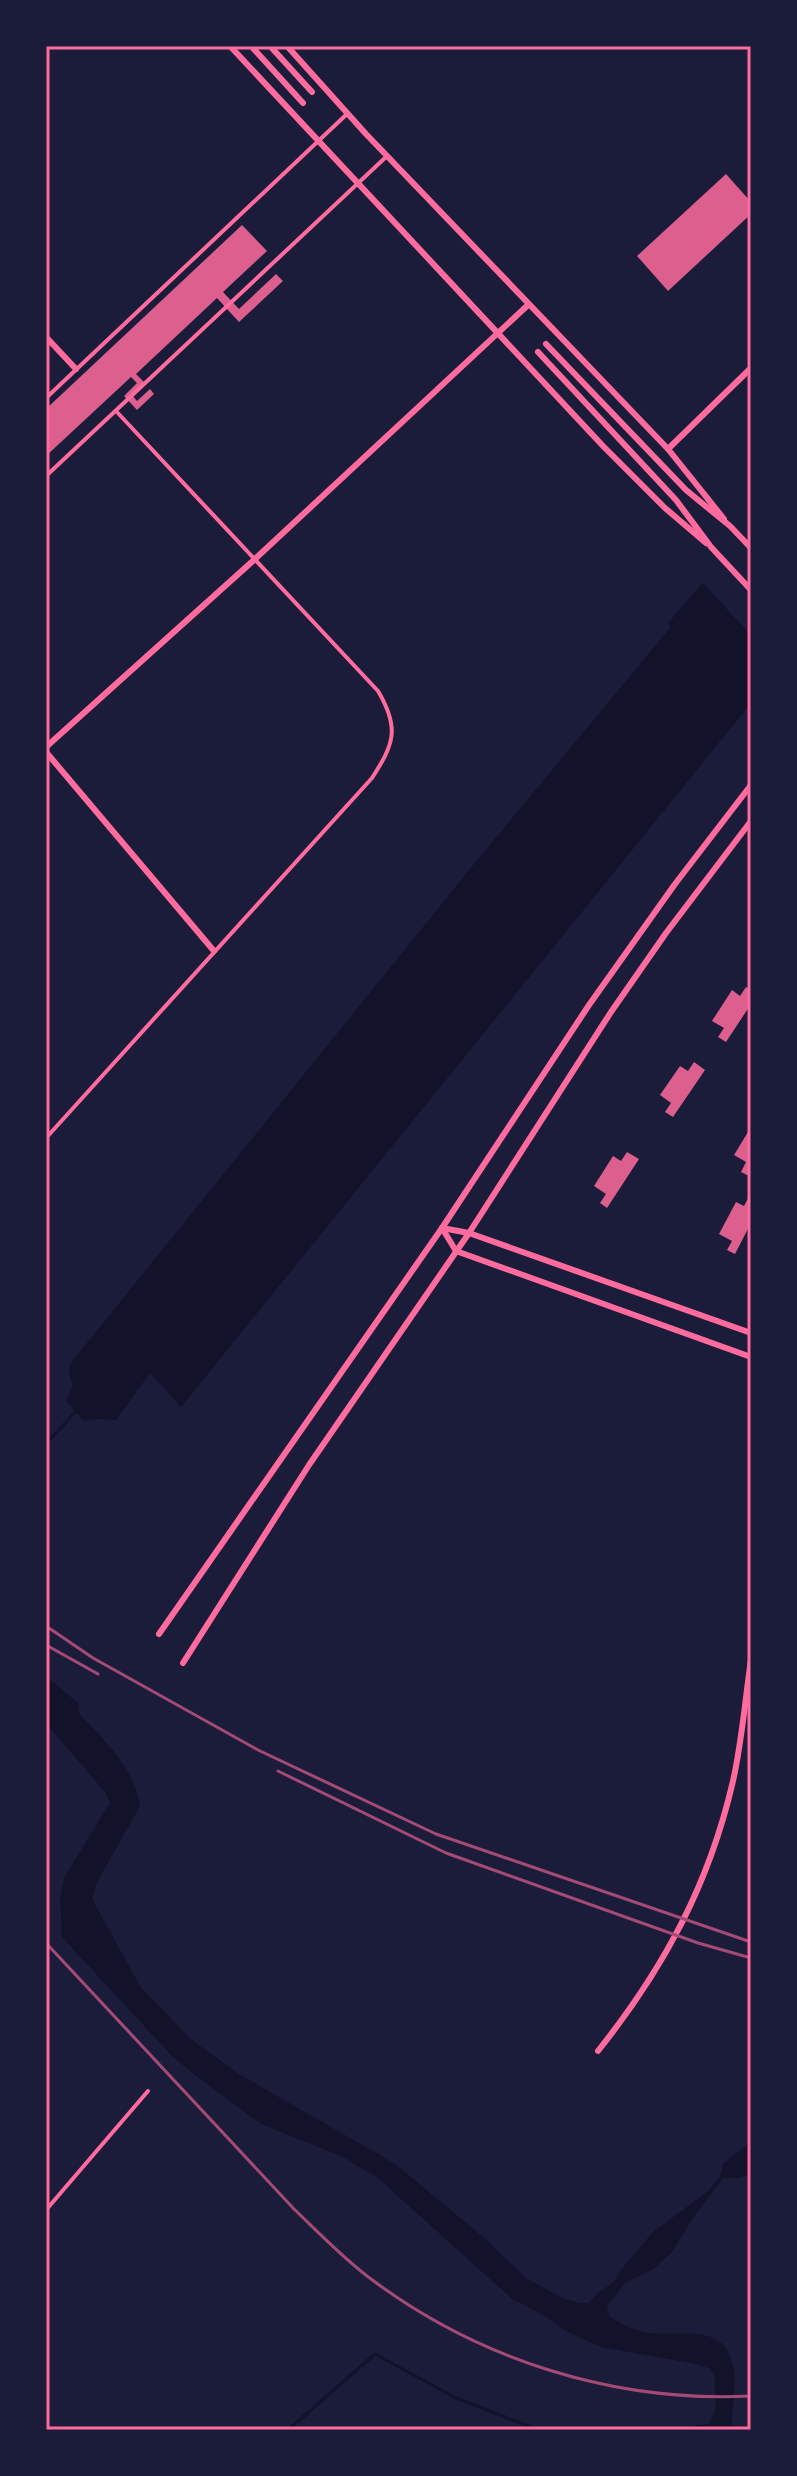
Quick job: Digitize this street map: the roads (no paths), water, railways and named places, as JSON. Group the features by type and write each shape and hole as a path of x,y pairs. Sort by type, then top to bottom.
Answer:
{"main road":[{"path":"230,46 665,508 711,547"},
{"path":"251,46 303,103"},
{"path":"270,46 312,92"},
{"path":"287,46 387,156 668,449 751,548"},
{"path":"214,951 46,750 528,305"},
{"path":"46,337 76,369"},
{"path":"546,344 686,490 730,526"},
{"path":"538,352 676,500 711,547 751,590"},
{"path":"668,449 751,368"},
{"path":"159,1634 442,1228 589,1005 675,884 751,785"},
{"path":"183,1663 309,1465 469,1233 619,1001 751,821"},
{"path":"442,1228 469,1233 751,1333"},
{"path":"442,1228 456,1251 751,1357"},
{"path":"598,2051 663,1957 701,1885 721,1830 734,1777 751,1660"}],"street":[{"path":"46,398 348,113"},
{"path":"46,476 387,156"},
{"path":"46,1138 372,778 391,746 394,732 386,703 378,691 116,411"},
{"path":"46,2210 148,2091"}],"waterway":[{"path":"46,1444 76,1411"},
{"path":"288,2430 375,2354 456,2398 539,2430"},
{"path":"676,2430 712,2425"}],"railway":[{"path":"46,1626 93,1658 258,1750 436,1834 751,1942"},
{"path":"46,1645 98,1674"},
{"path":"278,1771 446,1853 698,1943 751,1958"},
{"path":"46,1943 294,2209 357,2268 409,2305 454,2331 548,2370 648,2392 751,2396"}]}
